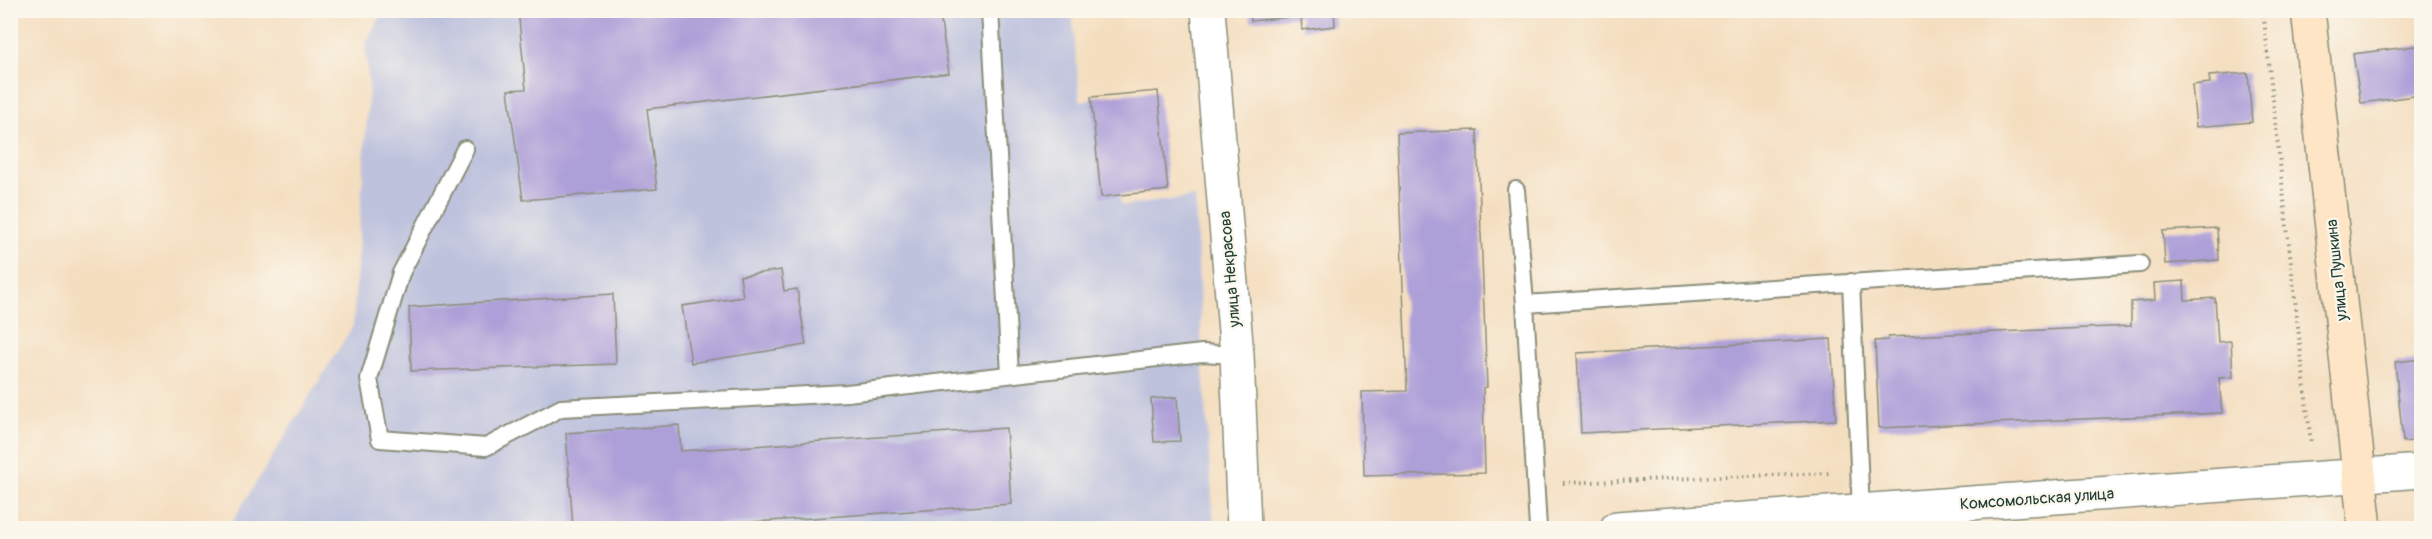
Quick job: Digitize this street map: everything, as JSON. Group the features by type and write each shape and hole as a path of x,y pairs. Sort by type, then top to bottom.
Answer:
{"main road":[{"name":"улица Пушкина","path":"2308,10 2365,528"}],"street":[{"name":"улица Некрасова","path":"1209,10 1237,355 1245,528"},
{"name":"Комсомольская улица","path":"1617,528 2421,471"}],"lane":[{"path":"990,10 1010,374"},
{"path":"465,149 401,273 369,379 380,439 486,447 561,408 847,393 1202,353 1237,355"},
{"path":"1516,190 1538,528"},
{"path":"1525,304 2140,264"},
{"path":"1851,282 1861,512"}],"path":[{"path":"2263,10 2312,460 2318,479"}],"shaded area":[{"path":"383,11 1072,11 1080,101 1110,98 1121,206 1195,197 1202,353 1214,528 230,528 353,326 369,86 365,45"}],"building":[{"path":"518,10 939,10 949,73 647,109 657,189 523,200 508,90 526,89"},
{"path":"1249,10 1334,10 1335,26 1302,30 1301,16 1251,21"},
{"path":"2422,45 2422,95 2361,103 2353,54"},
{"path":"2248,73 2252,122 2196,127 2192,85 2210,83 2209,76"},
{"path":"1158,91 1168,190 1101,197 1091,97"},
{"path":"1477,130 1487,387 1483,388 1485,473 1364,476 1362,392 1407,391 1397,133"},
{"path":"2217,228 2219,260 2165,264 2163,231"},
{"path":"781,270 784,291 797,289 806,345 691,363 682,306 743,297 740,276"},
{"path":"2184,281 2185,300 2215,298 2218,342 2231,341 2233,377 2219,378 2222,413 1879,428 1875,341 1887,340 1888,337 2131,326 2131,302 2155,300 2154,283"},
{"path":"613,294 616,364 411,371 409,307"},
{"path":"1831,339 1836,420 1581,433 1577,353"},
{"path":"2422,359 2422,440 2403,442 2395,362"},
{"path":"1177,397 1180,441 1154,442 1151,399"},
{"path":"679,425 681,451 1006,428 1011,504 669,528 573,528 566,433"}]}
